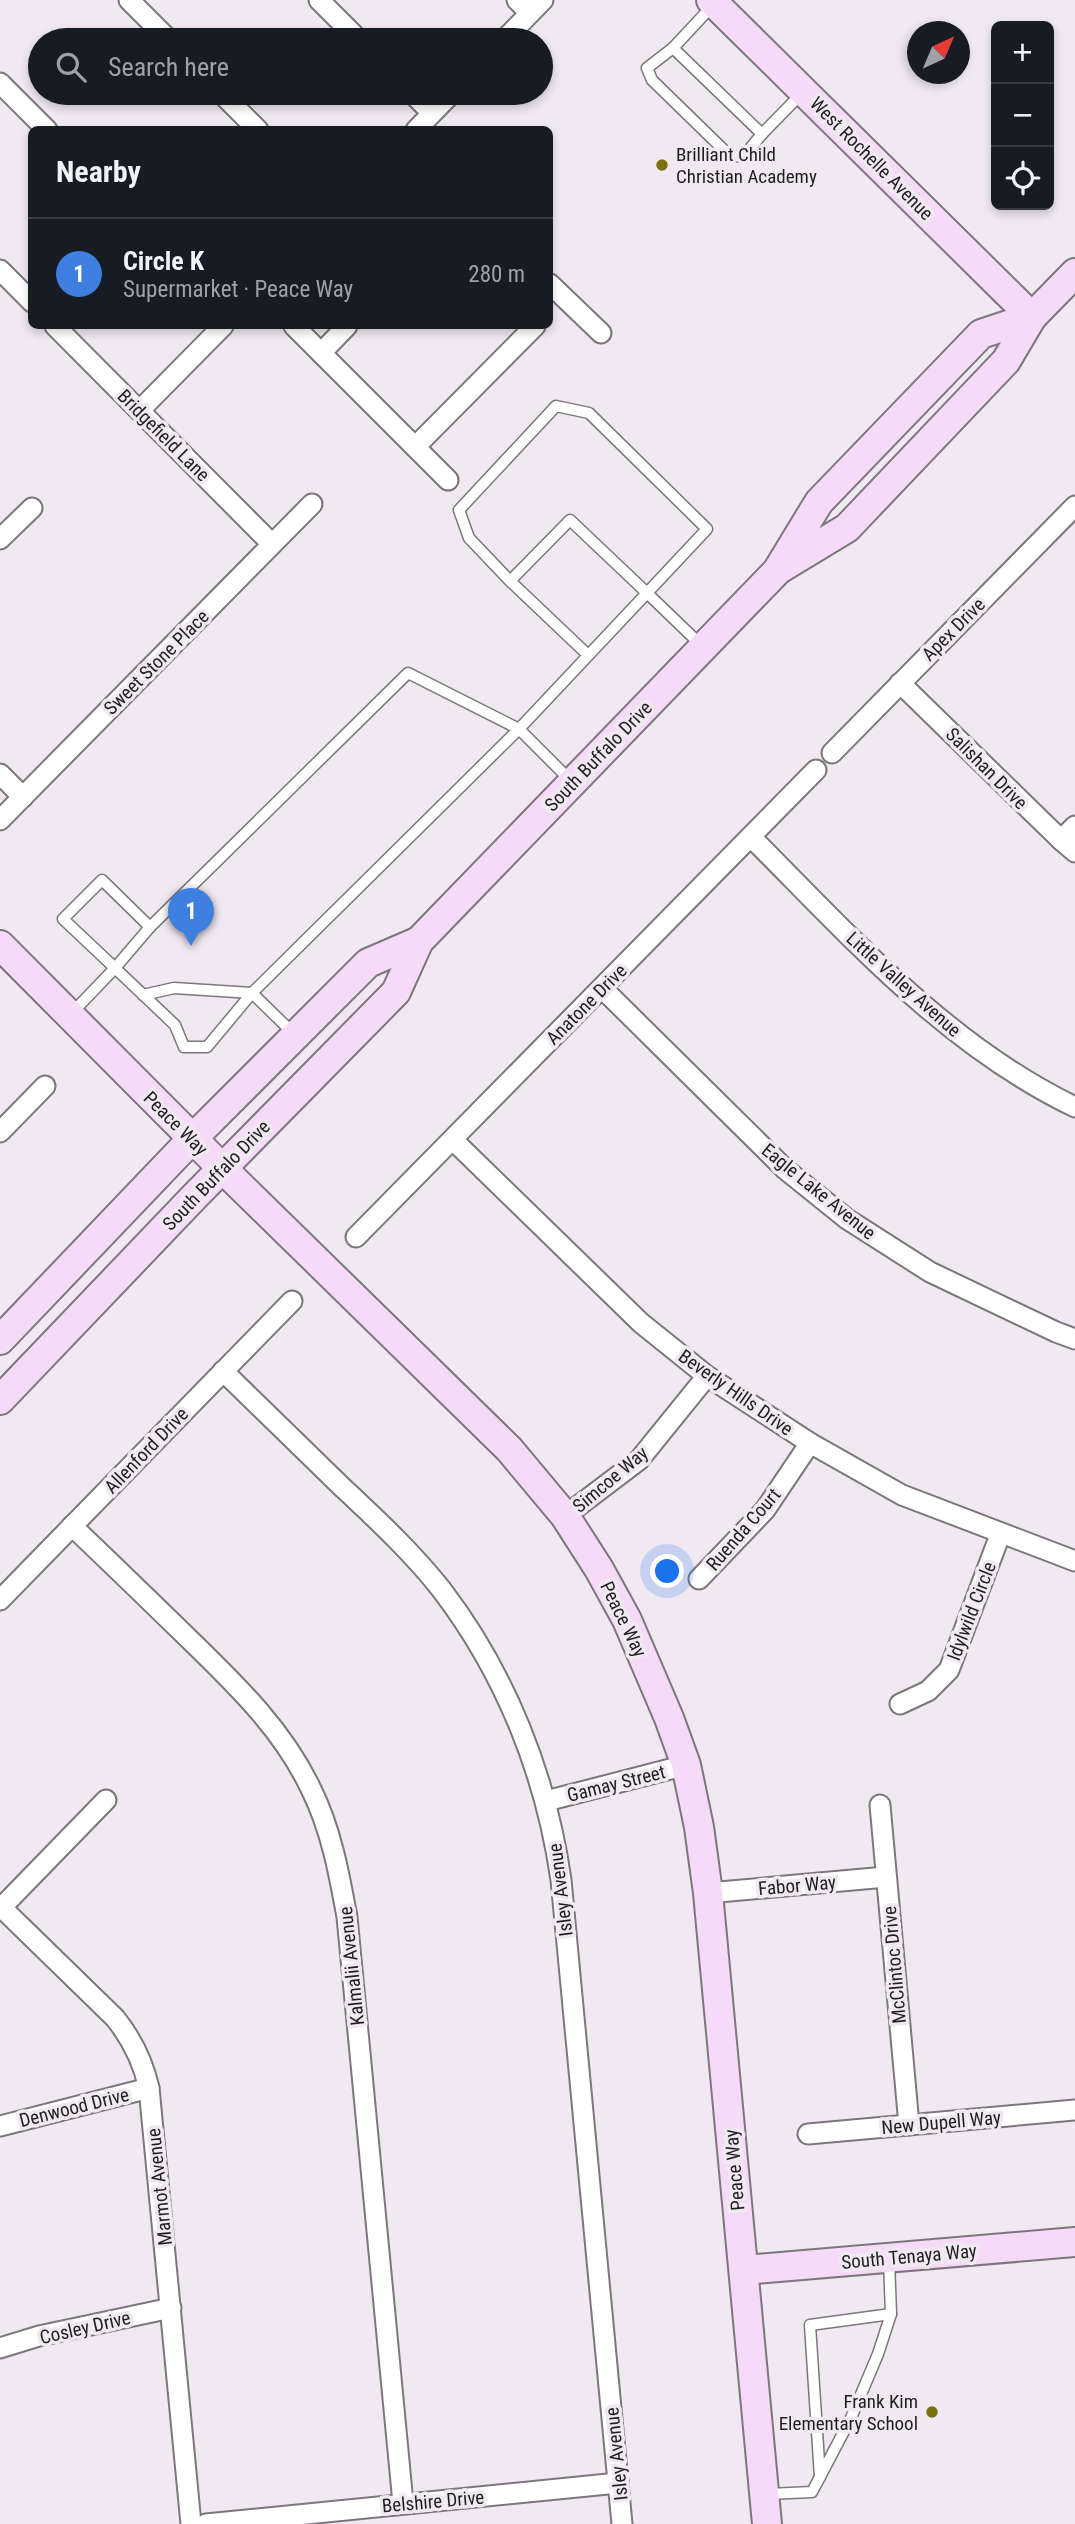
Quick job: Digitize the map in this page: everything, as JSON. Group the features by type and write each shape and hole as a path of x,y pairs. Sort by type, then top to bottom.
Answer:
{"main road":[{"name":"West Rochelle Avenue","path":"713,2 1032,317"},
{"name":"South Buffalo Drive","path":"777,571 847,528 1006,361 1032,317 1075,272"},
{"name":"South Buffalo Drive","path":"0,1400 222,1168 396,992 419,941 777,571 819,502 981,334 1032,317"},
{"name":"South Buffalo Drive","path":"0,1340 192,1139 368,963 419,941"},
{"name":"Peace Way","path":"0,945 192,1139 509,1449 565,1516 599,1569 626,1620 669,1718 686,1765 699,1827 708,1893 767,2524"},
{"name":"South Tenaya Way","path":"744,2270 1075,2242"}],"street":[{"path":"129,0 157,28"},
{"path":"319,0 347,28"},
{"path":"513,28 530,4"},
{"path":"0,83 43,126"},
{"path":"233,105 254,126"},
{"path":"424,105 432,113"},
{"path":"420,126 440,105"},
{"path":"0,270 28,298"},
{"path":"554,297 601,333"},
{"name":"Bridgefield Lane","path":"58,329 272,544"},
{"path":"140,410 220,329"},
{"path":"297,329 448,480"},
{"path":"321,353 344,329"},
{"path":"415,447 532,329"},
{"name":"Sweet Stone Place","path":"0,820 312,504"},
{"name":"Apex Drive","path":"832,753 1075,506"},
{"path":"0,539 32,508"},
{"name":"Salishan Drive","path":"900,682 1068,846"},
{"name":"Anatone Drive","path":"356,1237 816,770"},
{"path":"0,774 23,797"},
{"path":"1068,846 1075,826"},
{"name":"Little Valley Avenue","path":"751,837 902,988 978,1050 1049,1095 1075,1107"},
{"name":"Eagle Lake Avenue","path":"602,988 785,1169 847,1219 930,1272 1075,1339"},
{"path":"0,1132 46,1086"},
{"name":"Beverly Hills Drive","path":"453,1140 641,1323 707,1376 810,1443 902,1495 1000,1535 1075,1561"},
{"name":"Allenford Drive","path":"0,1600 292,1301"},
{"name":"Isley Avenue","path":"223,1371 394,1536 440,1588 476,1640 500,1684 530,1751 546,1801 561,1881 622,2524"},
{"name":"Simcoe Way","path":"565,1516 639,1460 707,1376"},
{"name":"Ruenda Court","path":"699,1579 765,1510 810,1443"},
{"name":"Kalmalii Avenue","path":"72,1526 261,1711 300,1768 312,1790 328,1832 346,1917 403,2503"},
{"name":"Idylwild Circle","path":"900,1703 928,1691 949,1670 1000,1535"},
{"name":"Gamay Street","path":"546,1801 686,1765"},
{"path":"1,1906 106,1800"},
{"name":"McClintoc Drive","path":"880,1805 909,2125"},
{"name":"Fabor Way","path":"708,1893 886,1877"},
{"name":"Marmot Avenue","path":"1,1906 116,2018 139,2056 149,2088 191,2524"},
{"name":"Denwood Drive","path":"0,2126 149,2088"},
{"name":"New Dupell Way","path":"808,2134 1075,2110"},
{"name":"Cosley Drive","path":"0,2348 39,2336 171,2308"},
{"name":"Belshire Drive","path":"206,2524 618,2483"}],"lane":[{"path":"713,2 673,48 647,68 652,80 729,156 743,157 804,90"},
{"path":"673,48 762,134"},
{"path":"150,927 102,880 63,919 174,1025 184,1047 207,1047 252,993 519,729 707,529 589,413 556,406 459,510 469,538 588,655"},
{"path":"510,581 570,520 703,647"},
{"path":"69,1015 150,927 408,673 519,729 573,782"},
{"path":"143,995 173,988 252,993 296,1037"},
{"path":"764,2494 812,2492 820,2478 851,2418 878,2354 891,2314 889,2257"},
{"path":"820,2478 810,2325 891,2314"}],"place":[{"name":"Brilliant Child Christian Academy","path":"662,165"},
{"name":"Circle K","path":"191,946"},
{"name":"Frank Kim Elementary School","path":"932,2412"}]}
